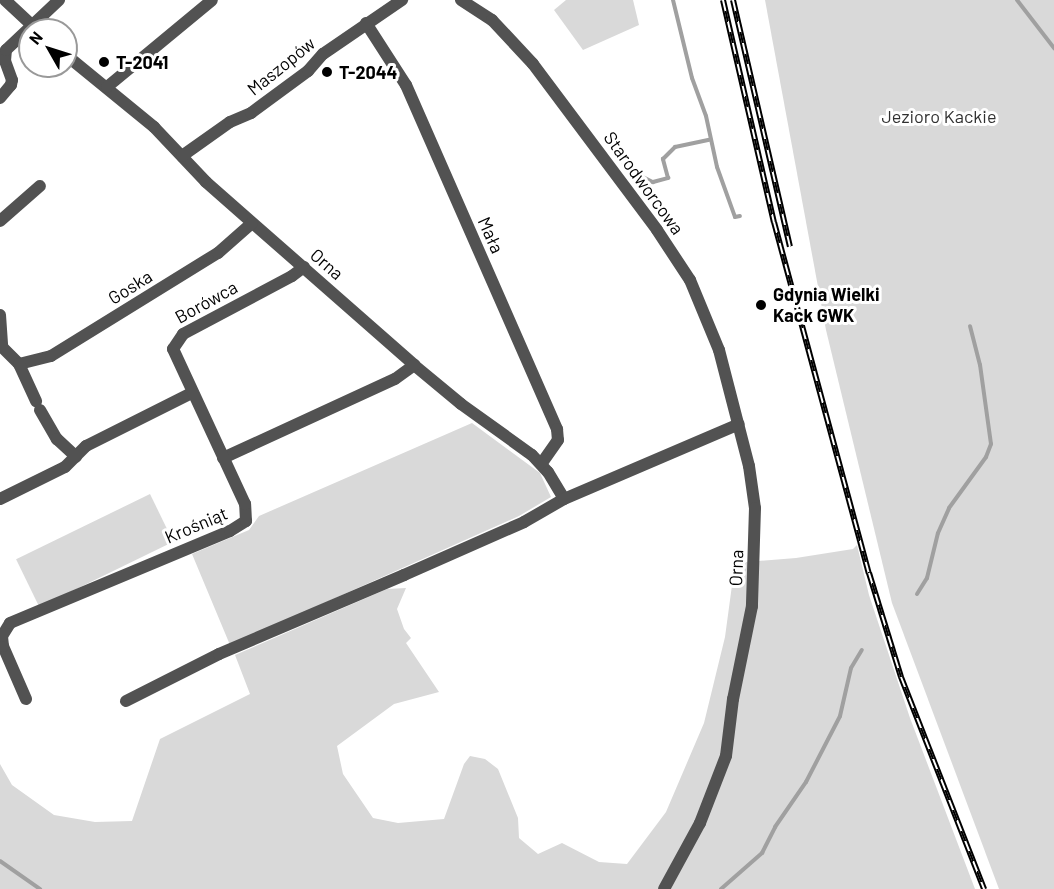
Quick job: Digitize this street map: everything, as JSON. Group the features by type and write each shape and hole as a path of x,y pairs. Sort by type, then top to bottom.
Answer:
{"street":[{"path":"5,0 24,18"},
{"path":"44,18 59,0"},
{"path":"107,87 212,0"},
{"name":"Maszopów","path":"182,156 230,122 251,113 366,23 402,0"},
{"name":"Starodworcowa","path":"461,0 492,20 533,64 657,230 690,280 719,350 739,424"},
{"name":"Mała","path":"366,23 406,85 557,429 558,440 541,464"},
{"path":"0,98 11,85 12,80 4,55 18,43"},
{"name":"Orna","path":"78,64 154,127 206,182 414,364 541,464 564,499"},
{"path":"0,221 39,186"},
{"name":"Goska","path":"19,364 36,362 65,349 218,253 252,223"},
{"name":"Borówca","path":"223,458 175,358 173,349 176,340 183,334 292,276 304,267"},
{"path":"0,315 1,345 19,364 38,406 57,439 76,457"},
{"path":"223,458 395,379 414,364"},
{"path":"0,499 65,467 86,446 192,393"},
{"path":"126,701 219,654 524,522 564,499 739,424"},
{"name":"Orna","path":"664,889 700,824 726,756 733,699 752,606 755,508 749,466 739,424"},
{"name":"Krośniąt","path":"26,699 3,646 2,636 10,623 240,527 246,521 247,513 223,458"}],"green space":[{"path":"566,0 633,0 639,25 583,50 554,10"},
{"name":"Jezioro Kackie","path":"765,0 1054,0 1054,889 999,889 892,603 826,330"},
{"path":"472,423 540,473 551,497 519,516 230,645 192,554 249,530 259,516"},
{"path":"150,494 173,542 39,607 16,559"},
{"path":"857,545 869,595 910,718 975,889 0,889 0,764 12,785 54,815 95,822 132,821 160,739 250,694 235,655 387,589 406,588 397,609 404,629 411,638 406,643 439,692 394,704 337,746 343,774 373,818 398,823 444,819 464,764 470,756 485,759 498,769 518,818 519,838 538,854 562,843 599,862 627,864 666,812 704,723 725,637 735,563 796,558 853,549"}],"waterway":[{"path":"673,0 692,78 706,116 717,167 735,217 740,216"},
{"path":"1017,0 1054,48"},
{"path":"614,154 637,174 653,182 668,178 663,159 675,147 709,140"},
{"path":"917,594 927,578 938,533 949,508 986,457 991,444 980,365 970,326"},
{"path":"721,889 762,853 775,827 806,782 840,716 851,668 862,650"},
{"path":"0,861 40,889"}],"railway":[{"path":"723,0 774,222 869,573 901,677 984,889"},
{"path":"733,0 790,246"}],"place":[{"name":"T-2041","path":"104,62"},
{"name":"T-2044","path":"327,72"},
{"name":"Gdynia Wielki Kack GWK","path":"761,305"}]}
